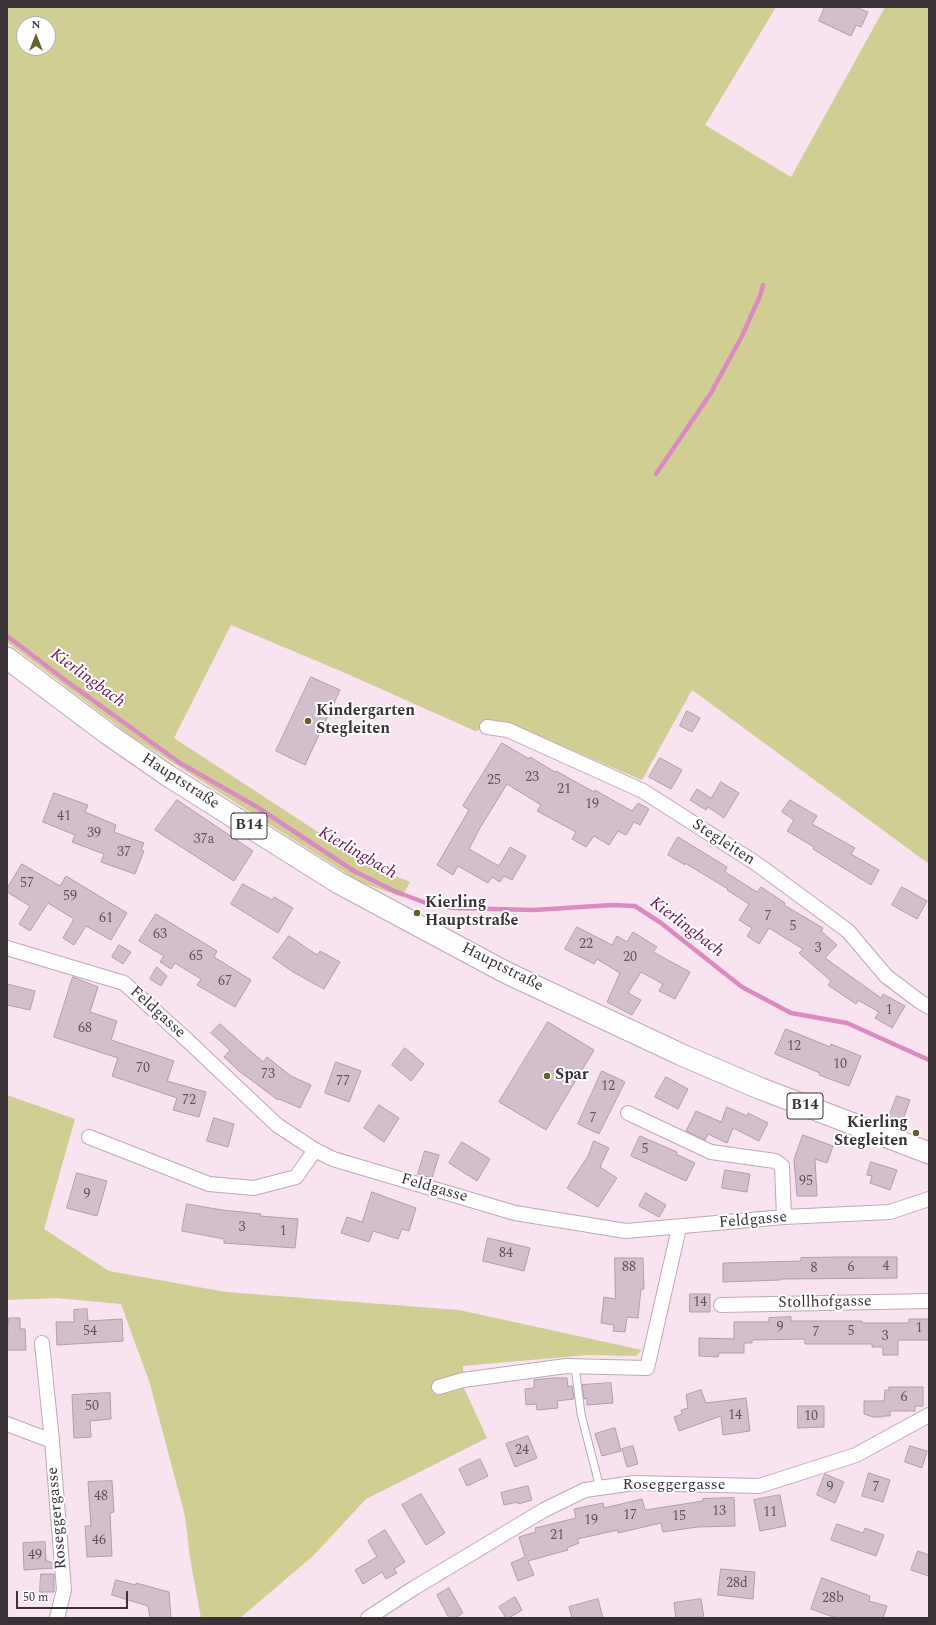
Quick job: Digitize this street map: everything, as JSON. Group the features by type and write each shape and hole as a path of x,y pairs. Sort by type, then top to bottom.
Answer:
{"main road":[{"name":"Hauptstraße","path":"7,658 108,734 167,775 339,883 505,972 682,1055 766,1091 929,1153"}],"street":[{"name":"Stegleiten","path":"487,727 508,730 643,791 756,864 848,931 886,976 918,1001 929,1007"},
{"name":"Feldgasse","path":"7,948 124,983 277,1125 315,1150 333,1159 515,1213 626,1231 679,1228 784,1217 890,1212 929,1199"},
{"path":"628,1113 711,1152 775,1162 782,1166 784,1217"},
{"path":"89,1137 209,1184 254,1188 296,1177 315,1150"},
{"path":"439,1387 463,1380 566,1366 647,1368 679,1228"},
{"name":"Stollhofgasse","path":"721,1305 929,1301"},
{"name":"Roseggergasse","path":"42,1343 52,1441 64,1590 57,1618"},
{"name":"Roseggergasse","path":"368,1618 414,1588 544,1510 585,1490 634,1483 759,1486 856,1455 929,1415"},
{"path":"7,1424 52,1441"}],"lane":[{"path":"575,1366 581,1414 600,1488"}],"shaded area":[{"path":"7,7 776,7 705,125 791,177 885,7 929,7 929,864 692,690 642,780 505,722 475,731 343,672 231,625 174,738 367,864 410,882 402,897 360,882 131,736 7,642"},
{"path":"7,1095 75,1119 44,1229 109,1271 226,1292 459,1310 642,1350 636,1356 587,1355 463,1366 464,1388 487,1438 366,1499 313,1556 240,1618 201,1618 190,1558 185,1516 150,1384 121,1304 57,1298 7,1300"}],"building":[{"path":"825,7 856,7 868,12 861,27 856,25 851,36 819,21"},
{"name":"Kindergarten Stegleiten","path":"311,677 340,690 305,765 276,751"},
{"path":"687,711 700,718 692,732 680,726"},
{"path":"502,743 529,759 530,757 555,772 556,771 594,792 595,790 632,811 638,803 649,809 640,825 634,822 626,835 618,831 609,845 594,836 586,847 572,839 576,832 537,811 541,805 507,784 469,849 499,866 510,847 526,856 512,880 504,876 500,882 492,877 488,883 458,866 453,875 437,865 469,810 463,806"},
{"path":"660,758 682,770 671,789 649,777"},
{"path":"721,782 739,793 724,818 708,807 706,810 690,800 697,789 711,798"},
{"path":"54,793 88,805 85,812 116,825 114,832 144,843 141,850 144,851 135,874 101,862 104,854 72,842 75,835 43,822"},
{"path":"177,800 253,851 234,881 155,830"},
{"path":"790,800 817,816 812,824 855,848 851,854 879,870 871,885 787,831 794,820 782,812"},
{"path":"678,837 727,867 725,872 757,892 761,887 785,903 784,905 823,928 821,931 837,945 825,958 881,998 883,994 905,1006 892,1028 875,1018 879,1012 858,1000 856,1004 828,985 831,981 799,953 803,949 769,928 759,944 747,936 752,928 739,920 749,904 727,890 728,889 685,863 685,865 668,855"},
{"path":"22,864 60,886 66,876 127,913 111,940 86,926 74,945 63,938 74,919 48,903 30,931 19,924 30,906 7,892 7,889"},
{"path":"243,884 272,900 274,897 293,908 278,933 231,904"},
{"path":"902,887 927,901 917,919 892,905"},
{"path":"156,914 217,951 214,957 251,980 235,1007 197,985 201,979 175,963 171,969 160,962 164,956 139,941"},
{"path":"577,927 612,945 617,936 627,942 633,932 657,947 653,952 690,972 675,999 659,991 663,984 641,972 628,993 641,1000 632,1015 607,1002 620,973 597,959 594,964 565,949"},
{"path":"289,936 317,955 320,951 340,962 324,989 293,972 273,958"},
{"path":"119,945 131,952 123,964 112,957"},
{"path":"157,967 167,976 161,986 150,979"},
{"path":"73,977 98,987 90,1012 117,1021 111,1040 174,1061 167,1081 206,1092 199,1117 173,1110 177,1098 112,1076 118,1058 54,1037"},
{"path":"7,984 35,991 30,1010 7,1005"},
{"name":"Spar","path":"548,1022 594,1050 546,1130 499,1102"},
{"path":"220,1024 263,1062 267,1057 291,1076 311,1085 300,1108 279,1099 278,1100 239,1071 224,1057 230,1050 211,1033"},
{"path":"786,1029 830,1047 831,1044 861,1056 849,1086 819,1075 820,1073 775,1054"},
{"path":"405,1048 424,1064 411,1081 392,1065"},
{"path":"336,1062 361,1071 349,1102 325,1093"},
{"path":"602,1071 625,1082 599,1134 578,1124"},
{"path":"666,1077 688,1089 678,1109 655,1097"},
{"path":"897,1096 910,1100 902,1122 889,1117"},
{"path":"379,1105 399,1118 384,1142 364,1128"},
{"path":"727,1107 747,1116 748,1113 768,1123 759,1141 733,1128 727,1143 708,1134 705,1140 686,1131 696,1111 721,1122"},
{"path":"214,1118 234,1124 228,1147 207,1141"},
{"path":"803,1135 833,1146 827,1163 815,1159 817,1196 797,1196 794,1160"},
{"path":"640,1136 677,1152 676,1154 695,1163 686,1181 631,1156"},
{"path":"594,1141 609,1148 600,1167 617,1178 598,1207 567,1188 588,1156"},
{"path":"462,1142 490,1159 477,1181 449,1163"},
{"path":"425,1151 439,1155 432,1178 418,1174"},
{"path":"871,1162 897,1170 890,1190 870,1183 872,1176 867,1175"},
{"path":"725,1170 750,1174 747,1192 722,1188"},
{"path":"77,1173 107,1181 97,1216 67,1208"},
{"path":"372,1192 416,1208 409,1231 402,1229 398,1239 373,1231 369,1242 341,1233 347,1217 362,1222"},
{"path":"646,1193 666,1205 659,1217 639,1206"},
{"path":"187,1204 222,1210 261,1214 260,1216 298,1219 295,1248 224,1243 224,1239 182,1231"},
{"path":"488,1238 530,1248 524,1271 483,1261"},
{"path":"897,1257 897,1278 781,1279 723,1282 723,1263 801,1261 801,1258"},
{"path":"615,1258 643,1258 644,1289 641,1289 638,1318 627,1317 625,1332 613,1331 614,1325 601,1323 604,1297 615,1299"},
{"path":"690,1294 710,1294 710,1312 690,1312"},
{"path":"87,1309 88,1321 122,1319 123,1341 57,1345 56,1322 74,1322 74,1310"},
{"path":"791,1317 791,1321 862,1321 862,1323 909,1323 909,1319 929,1319 929,1340 898,1340 898,1355 883,1355 883,1347 872,1347 872,1344 805,1344 805,1339 752,1340 752,1343 744,1343 744,1353 719,1353 718,1357 699,1356 699,1338 734,1339 734,1322 769,1322 769,1318"},
{"path":"9,1318 20,1318 20,1329 25,1329 26,1350 7,1350"},
{"path":"567,1378 568,1387 572,1386 574,1399 557,1401 558,1408 537,1410 536,1404 526,1405 525,1389 534,1388 534,1380"},
{"path":"611,1383 613,1403 587,1405 587,1398 584,1399 582,1385"},
{"path":"889,1387 923,1387 923,1406 915,1406 915,1411 890,1411 890,1416 883,1417 873,1417 864,1414 864,1401 884,1401 885,1390 889,1390"},
{"path":"701,1390 706,1403 746,1398 750,1431 723,1435 721,1416 679,1431 674,1417 682,1414 681,1410 688,1408 686,1395"},
{"path":"110,1393 111,1419 90,1421 91,1437 74,1438 72,1395"},
{"path":"798,1406 824,1406 824,1427 798,1428"},
{"path":"615,1428 621,1451 602,1456 595,1434"},
{"path":"528,1436 537,1458 515,1467 506,1444"},
{"path":"633,1446 638,1464 627,1467 622,1449"},
{"path":"910,1446 927,1451 922,1468 905,1462"},
{"path":"480,1459 488,1476 467,1486 459,1469"},
{"path":"869,1473 890,1480 883,1502 862,1496"},
{"path":"825,1474 844,1482 835,1503 817,1495"},
{"path":"112,1481 114,1512 110,1513 112,1556 87,1557 85,1526 91,1526 88,1482"},
{"path":"528,1486 532,1500 518,1504 518,1502 504,1505 501,1493"},
{"path":"421,1494 445,1533 426,1545 402,1505"},
{"path":"780,1495 786,1526 760,1531 754,1500"},
{"path":"734,1498 735,1526 698,1527 663,1532 661,1523 618,1533 618,1530 577,1539 579,1543 567,1548 568,1550 528,1561 534,1575 518,1581 511,1563 525,1557 519,1537 536,1532 535,1528 576,1518 574,1509 603,1503 604,1508 642,1499 645,1510 703,1501 703,1499"},
{"path":"837,1524 863,1533 865,1528 884,1535 876,1556 831,1540"},
{"path":"385,1530 405,1562 394,1569 397,1573 386,1579 382,1572 363,1584 355,1570 377,1557 368,1541"},
{"path":"45,1542 46,1560 44,1560 53,1563 54,1568 24,1570 23,1543"},
{"path":"918,1551 929,1555 929,1576 911,1570"},
{"path":"721,1569 755,1572 753,1599 718,1595"},
{"path":"41,1574 54,1574 54,1592 40,1592"},
{"path":"822,1578 870,1596 869,1601 887,1606 883,1618 836,1618 811,1609"},
{"path":"116,1580 136,1585 136,1583 169,1592 171,1618 150,1618 148,1606 112,1595"},
{"path":"449,1588 463,1613 455,1618 449,1618 437,1595"},
{"path":"515,1597 522,1610 509,1618 506,1618 499,1607"},
{"path":"598,1599 603,1618 572,1618 569,1607"},
{"path":"701,1599 704,1618 676,1618 674,1603"}],"waterway":[{"path":"656,474 711,393 742,336 760,296 763,285"},
{"name":"Kierlingbach","path":"7,636 180,763 257,807 354,871 394,891 426,903 454,908 534,910 612,905 635,906 661,923 742,987 791,1013 847,1023 929,1060"}],"place":[{"name":"Kindergarten Stegleiten","path":"308,721"},
{"name":"Kierling Hauptstraße","path":"417,913"},
{"name":"Spar","path":"547,1076"},
{"name":"Kierling Stegleiten","path":"916,1133"}]}
